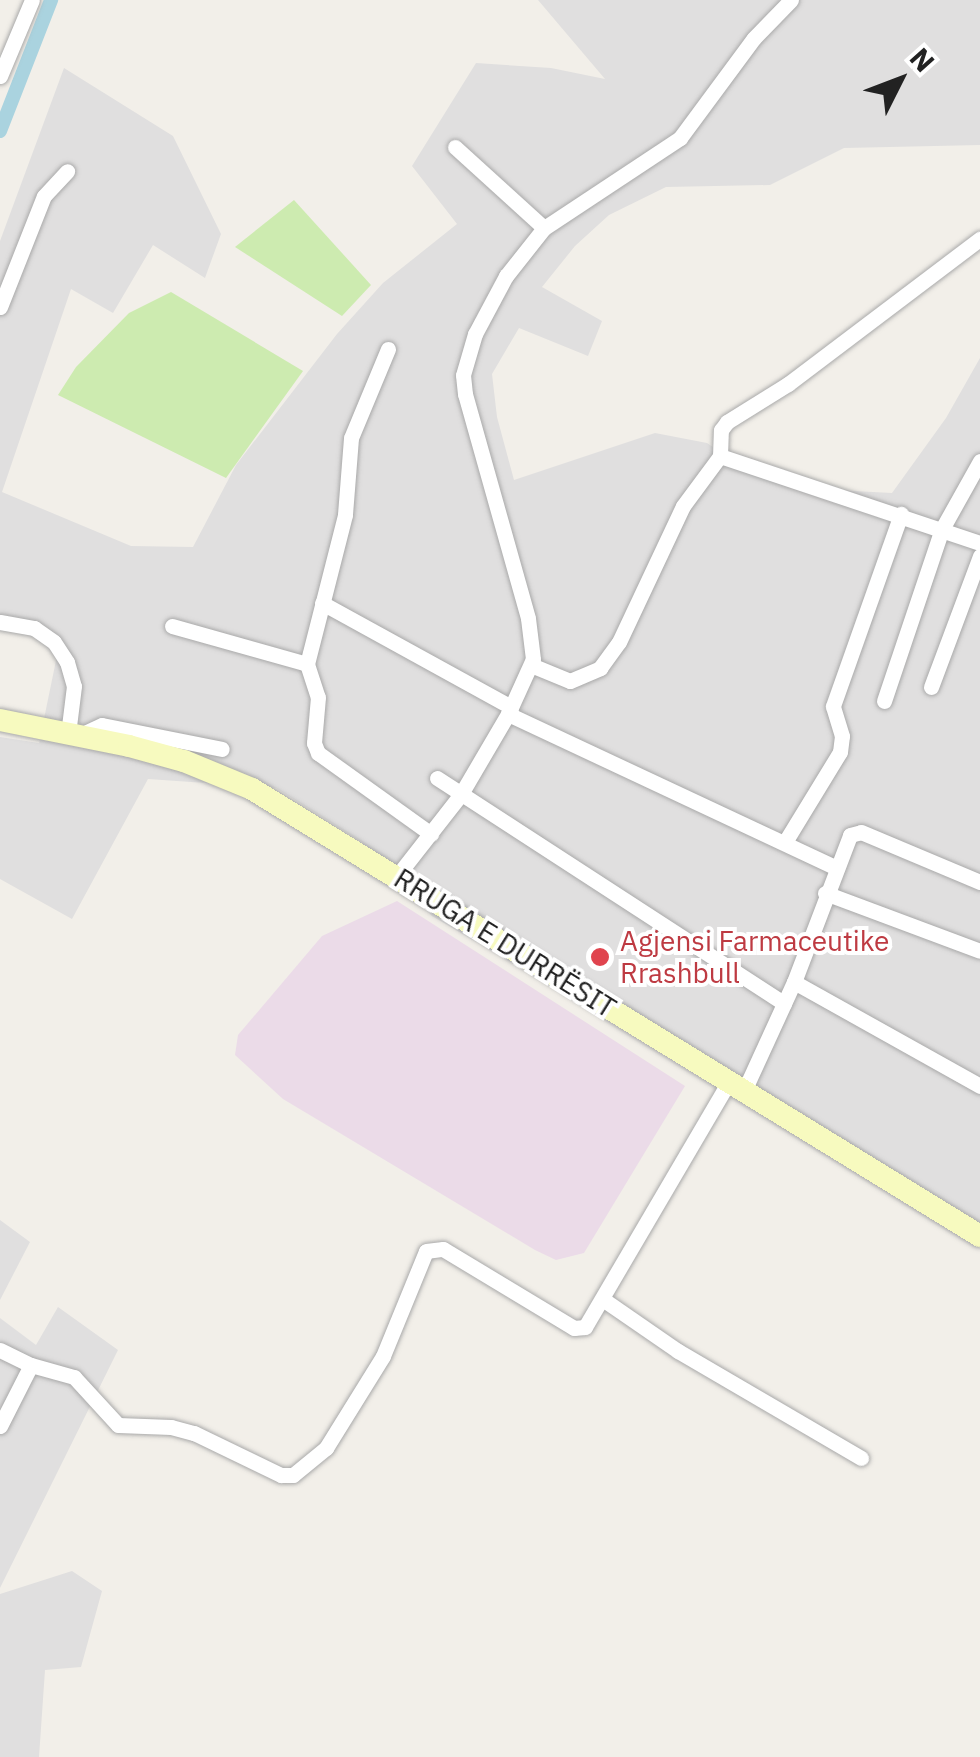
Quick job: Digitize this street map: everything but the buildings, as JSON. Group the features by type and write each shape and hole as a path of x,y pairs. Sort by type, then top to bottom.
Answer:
{"main road":[{"name":"RRUGA E DURRËSIT","path":"0,720 129,746 220,774 397,876 980,1236"}],"street":[{"path":"0,76 32,0"},
{"path":"766,0 777,15"},
{"path":"397,876 460,794 510,710 531,665 528,618 472,425 463,374 475,334 494,297 544,228 680,138 790,0"},
{"path":"455,147 544,228"},
{"path":"0,307 44,196 67,171"},
{"path":"531,665 570,681 600,668 619,642 683,506 720,456 721,430 740,411 788,384 980,239"},
{"path":"388,349 351,438 344,515 307,664 318,697 314,743 318,753 431,834"},
{"path":"720,456 980,543"},
{"path":"884,701 942,529 980,461"},
{"path":"785,842 840,752 842,736 833,706 902,514"},
{"path":"931,687 980,556"},
{"path":"322,603 510,710 835,866"},
{"path":"0,622 34,628 54,642 68,662 74,686 73,735 102,725 222,749"},
{"path":"172,626 307,664"},
{"path":"437,778 784,1003"},
{"path":"0,1350 31,1365 74,1377 118,1425 172,1426 281,1474 294,1475 326,1448 384,1356 426,1251 443,1249 574,1328 585,1327 784,1003 846,840 861,832 980,882"},
{"path":"826,893 980,951"},
{"path":"794,982 980,1086"},
{"path":"604,1300 678,1350 861,1458"},
{"path":"0,1426 31,1365"}],"shaded area":[{"path":"538,0 980,0 980,145 844,148 770,185 666,187 609,215 575,246 542,287 602,321 588,356 519,328 492,374 497,417 514,480 655,433 707,443 744,468 796,488 892,493 946,418 980,358 980,1237 432,916 362,842 276,788 148,779 72,919 0,879 0,737 39,743 60,641 0,629 0,241 64,68 173,136 221,234 205,278 153,245 113,313 71,289 2,492 131,546 193,547 236,465 337,334 383,283 457,224 412,166 476,63 551,68 605,79"},
{"path":"397,901 685,1086 584,1253 556,1260 535,1250 283,1099 235,1055 238,1035 322,936"},
{"path":"0,1220 30,1242 0,1300"},
{"path":"58,1307 118,1350 0,1588 0,1318 36,1345"},
{"path":"72,1571 102,1591 81,1667 45,1670 39,1757 0,1757 0,1594"}],"green space":[{"path":"294,200 371,285 342,316 235,247"},
{"path":"171,292 303,371 226,478 58,395 76,367 129,313"}],"waterway":[{"path":"0,131 51,0"}],"place":[{"name":"Agjensi Farmaceutike Rrashbull","path":"600,957"}]}
